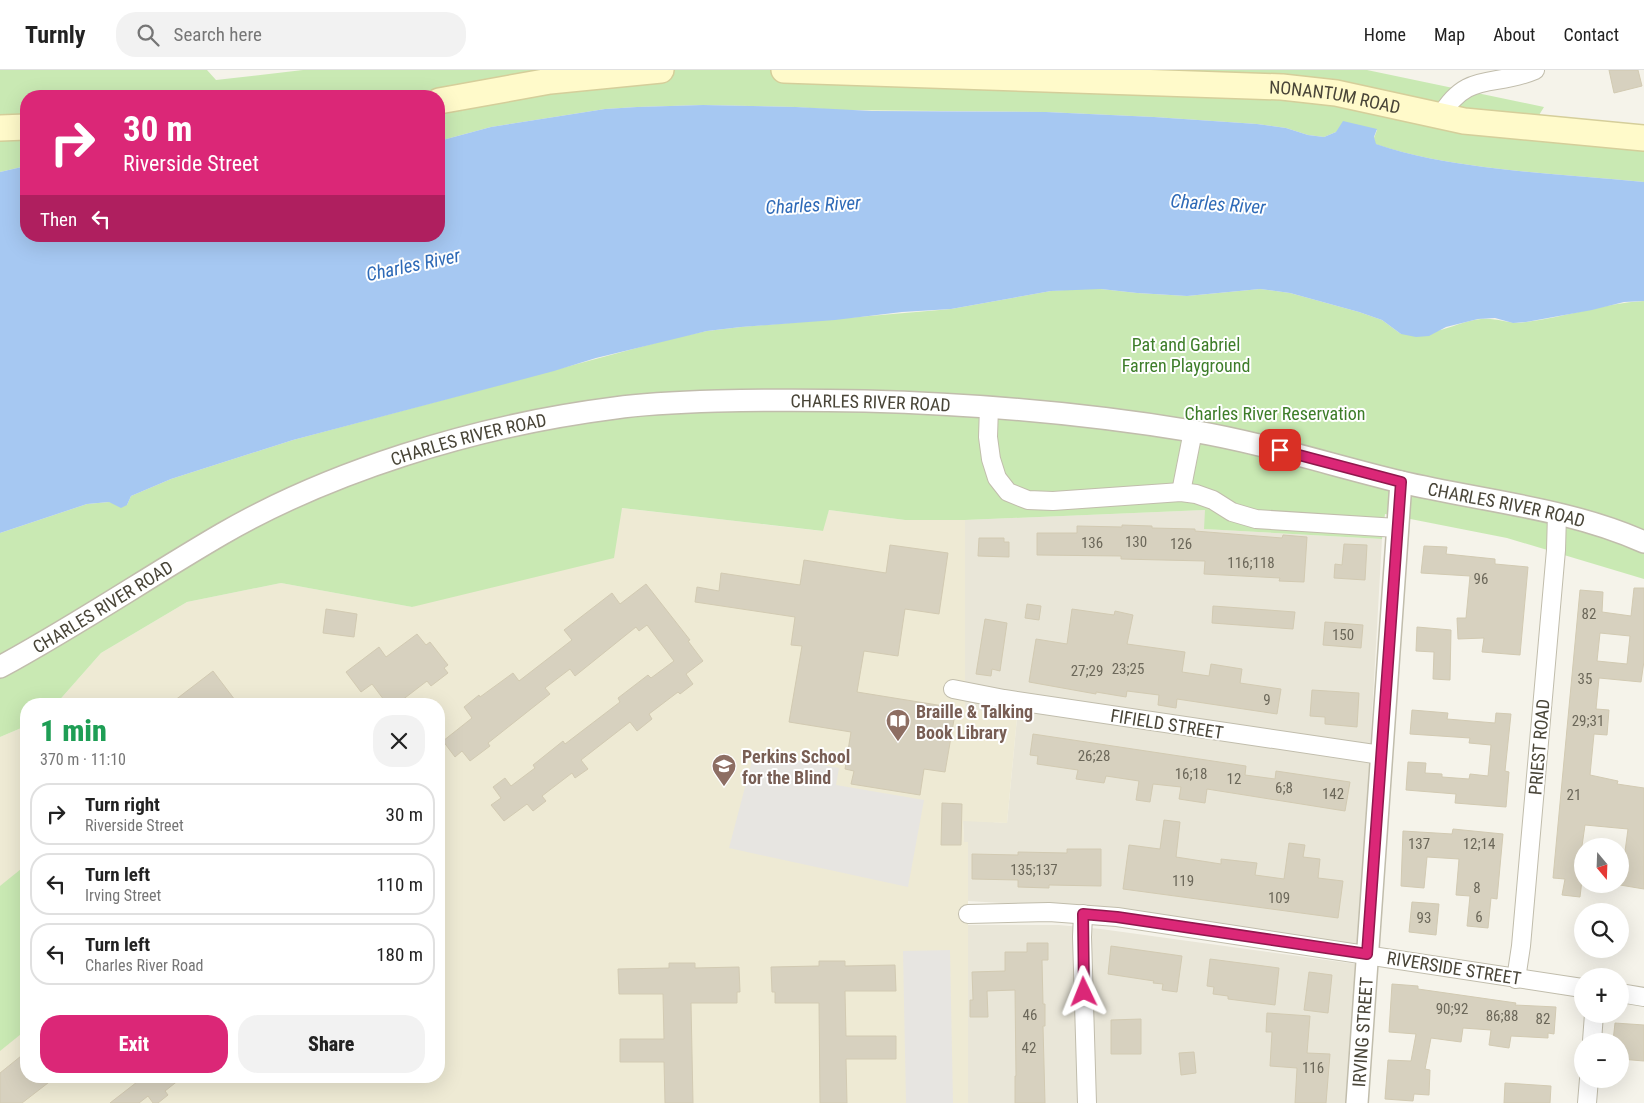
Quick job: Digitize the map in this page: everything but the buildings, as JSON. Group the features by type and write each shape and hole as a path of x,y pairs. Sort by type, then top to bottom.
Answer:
{"main road":[{"path":"445,100 550,81 661,70"},
{"name":"NONANTUM ROAD","path":"784,70 1282,87 1336,93 1464,121 1644,138"},
{"path":"0,128 20,127"}],"street":[{"path":"1440,116 1448,103 1461,91 1470,86 1512,78 1534,70"},
{"name":"CHARLES RIVER ROAD","path":"0,666 54,636 225,532 330,482 404,455 485,433 574,414 616,407 652,404 832,400 989,407 1122,420 1193,431 1261,445 1401,482 1557,514 1592,523 1644,542"},
{"path":"989,407 988,437 991,459 997,478 1008,492 1028,500 1053,501 1181,492 1196,494 1213,500 1232,512 1256,519 1397,528"},
{"path":"1181,492 1193,431"},
{"name":"IRVING STREET","path":"1357,1103 1401,482"},
{"name":"PRIEST ROAD","path":"1516,979 1521,946 1553,590 1557,514"},
{"name":"FIFIELD STREET","path":"953,689 1004,699 1382,755"},
{"name":"RIVERSIDE STREET","path":"968,914 1040,912 1126,918 1574,987"},
{"path":"1083,914 1087,1103"},
{"path":"1629,995 1644,997"},
{"path":"1587,1103 1588,1088"}],"shaded area":[{"name":"Perkins School for the Blind","path":"621,508 822,531 829,510 905,520 965,520 965,708 1017,718 1007,823 963,821 964,842 968,842 968,1103 0,1103 0,737 20,729 20,1083 445,1083 445,698 61,698 101,653 187,602 281,583 412,607"},
{"path":"1205,510 1205,529 1382,539 1359,945 1102,909 968,901 968,842 964,842 963,820 1007,823 1017,718 965,708 965,520"},
{"path":"754,753 839,768 836,785 924,800 908,887 729,848"},
{"path":"968,925 1059,925 1101,929 1356,964 1347,1103 968,1103"},
{"path":"950,950 953,1103 906,1103 903,951"}],"green space":[{"path":"0,70 207,70 216,80 303,70 1367,70 1544,107 1531,128 1644,138 1644,182 1544,174 1429,158 1375,144 1374,138 1377,130 1336,132 1324,137 1308,135 1286,128 1257,124 1154,117 1046,112 837,110 703,105 637,107 605,109 491,127 445,139 445,90 20,90 20,167 0,172"},
{"name":"Charles River Reservation","path":"1101,289 1187,296 1260,289 1290,293 1359,312 1382,320 1401,334 1436,331 1481,319 1520,323 1614,304 1644,301 1644,579 1507,538 1385,514 1382,539 1204,529 1205,510 965,520 905,520 829,510 823,531 622,508 614,558 412,607 281,583 187,602 101,653 61,698 20,698 20,729 0,737 0,533 87,504 109,502 127,505 131,496 171,479 293,440 674,338 707,331 741,327 951,309 1051,291"},
{"path":"20,870 20,1035 0,1051 0,886"}],"water":[{"name":"Charles River","path":"703,105 872,111 1046,112 1257,124 1286,128 1308,135 1324,137 1336,132 1343,121 1377,129 1374,137 1376,144 1429,158 1544,174 1644,182 1644,301 1624,302 1526,322 1513,323 1495,318 1478,319 1446,327 1429,336 1416,337 1401,334 1382,320 1290,293 1260,289 1187,296 1101,289 1051,291 951,309 707,331 596,358 554,371 293,440 171,479 131,496 127,505 121,508 109,502 87,504 0,533 0,172 20,167 20,242 445,242 445,139 491,127 605,109"}],"place":[{"name":"Braille & Talking Book Library","path":"898,742"},
{"name":"Perkins School for the Blind","path":"724,787"}],"route":[{"path":"1084,992 1083,914 1117,917 1367,954 1401,482 1280,450"}],"park label":[{"name":"Pat and Gabriel Farren Playground","path":"1186,354"}]}
